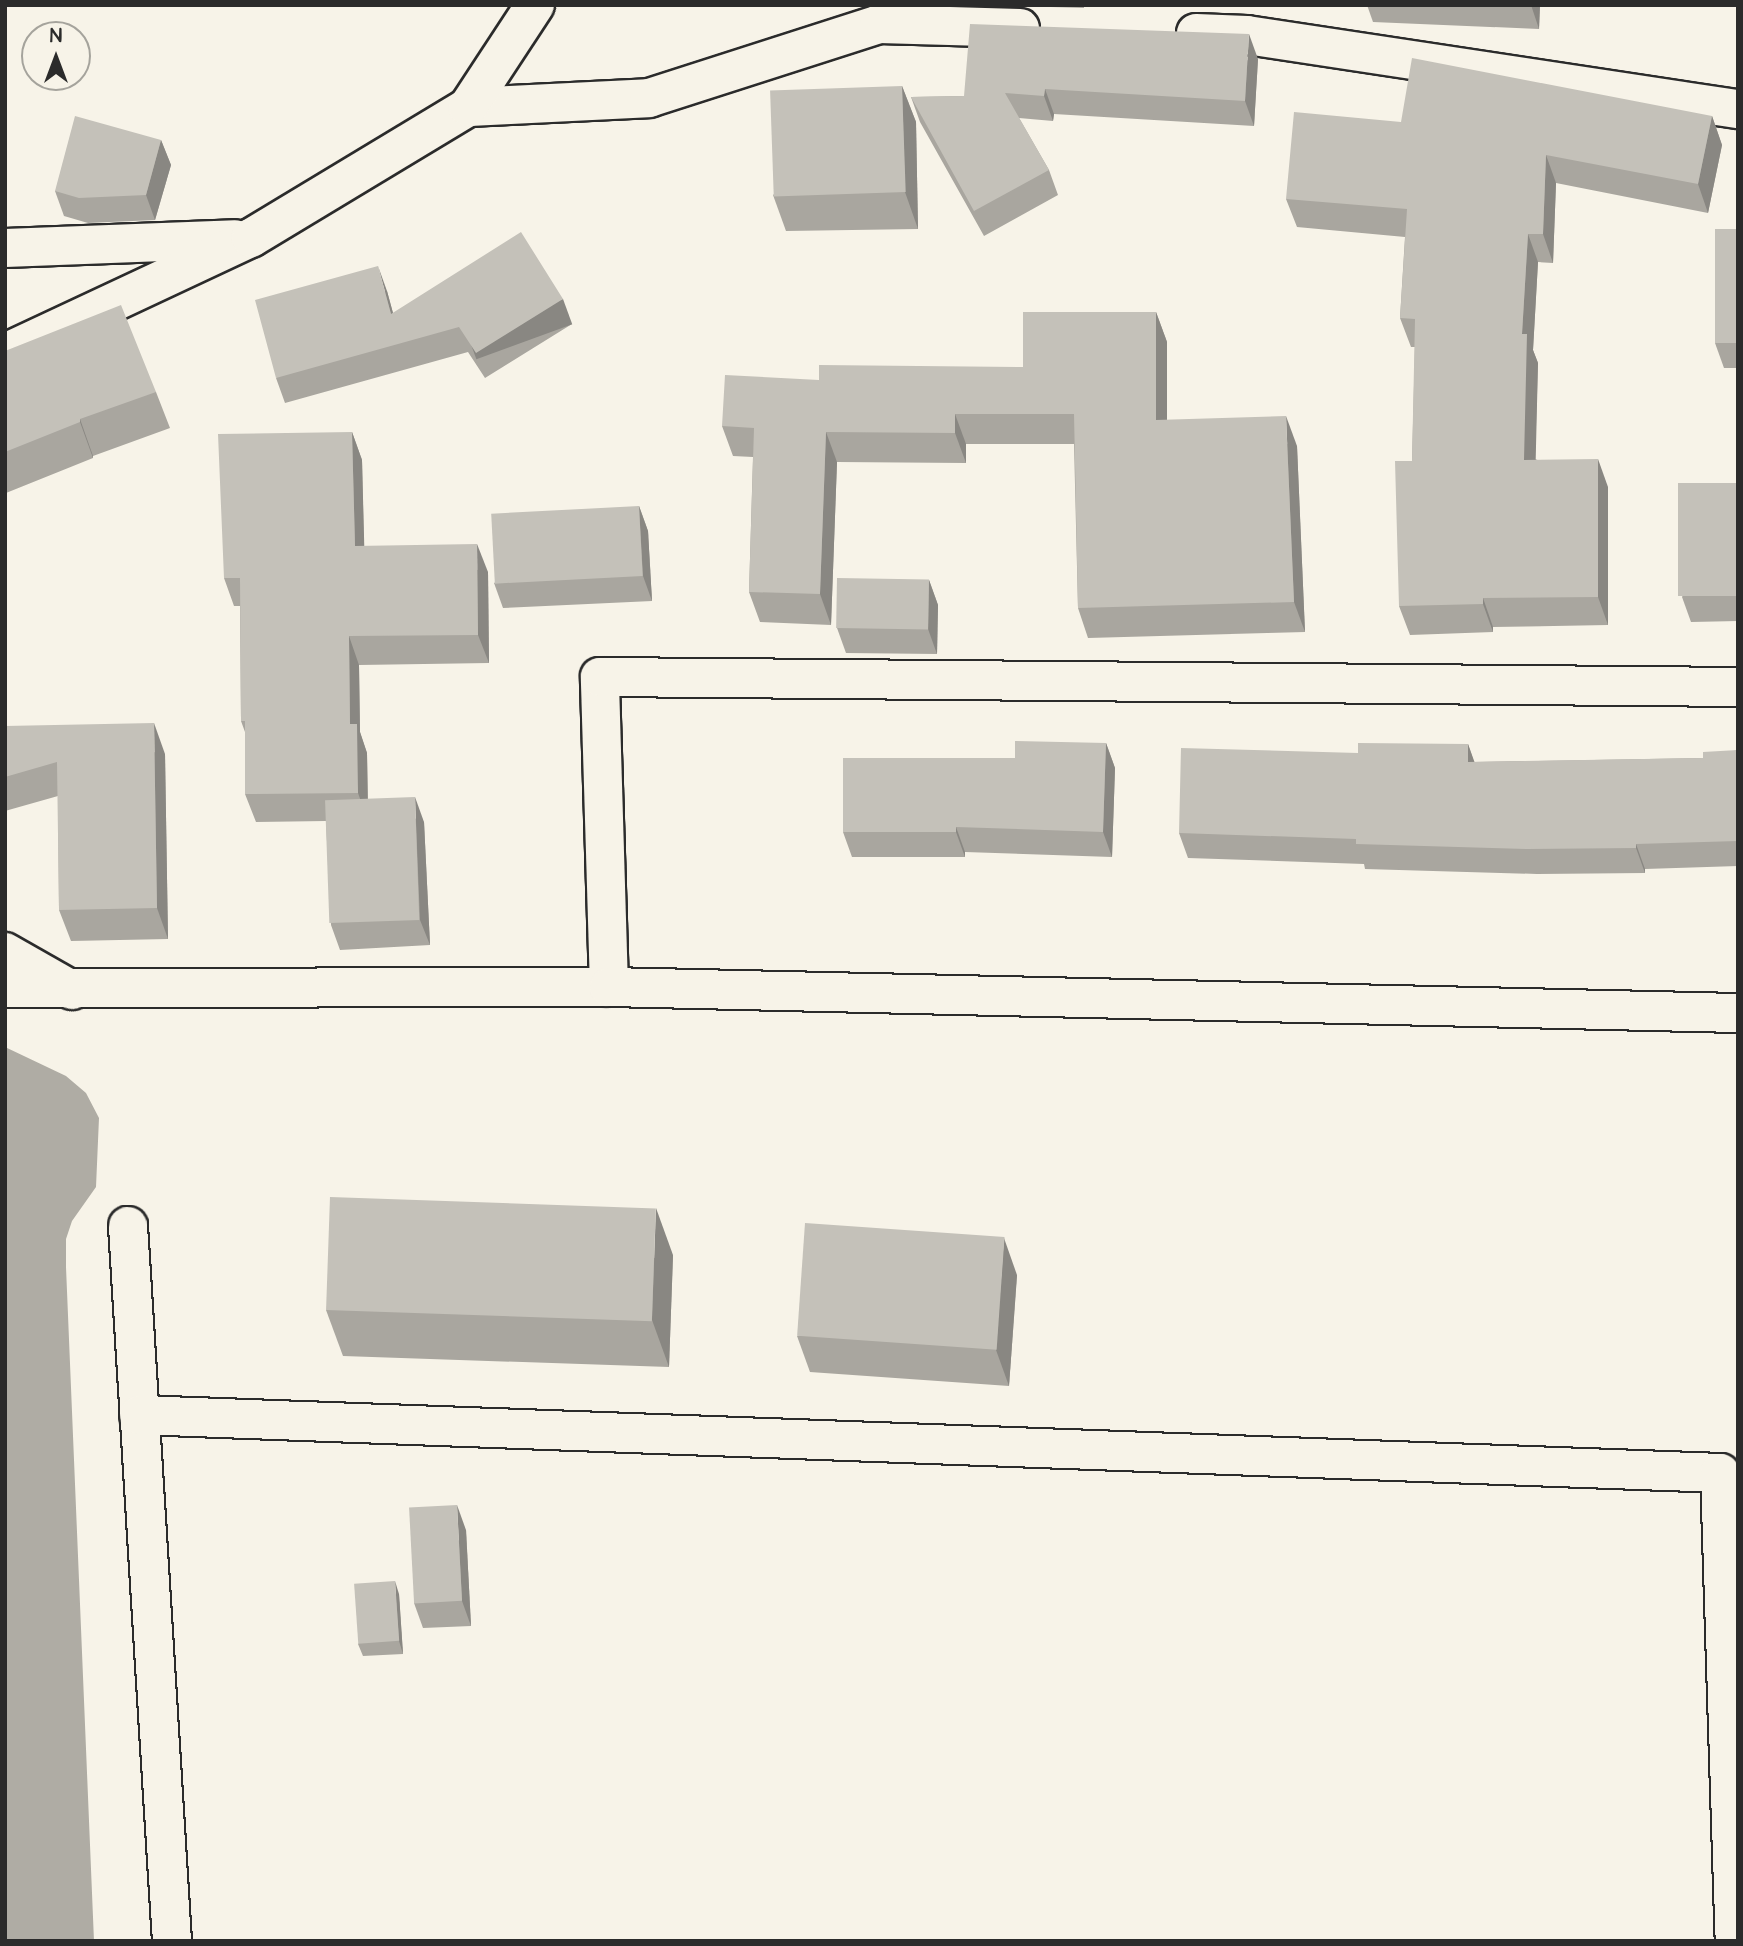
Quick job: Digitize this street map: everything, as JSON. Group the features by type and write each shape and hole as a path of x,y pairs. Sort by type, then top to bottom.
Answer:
{"street":[{"path":"5,353 251,238 468,107 535,5"},
{"path":"468,107 649,98 880,24 1057,29"},
{"path":"1166,33 1247,35 1738,109"},
{"path":"5,248 251,238"},
{"path":"609,987 600,677 1738,687"},
{"path":"5,952 72,990"},
{"path":"5,988 72,990 609,987 1738,1013"},
{"path":"128,1226 172,1941"},
{"path":"139,1415 1729,1473 1735,1941"}],"shaded area":[{"path":"5,1047 66,1076 86,1093 99,1118 96,1187 72,1221 66,1239 94,1941 5,1941"}],"building":[{"path":"970,24 1249,34 1245,101 1045,89 1044,96 1005,93 1049,170 974,211 911,97 964,96"},
{"path":"1412,58 1712,116 1698,184 1546,155 1543,234 1528,234 1522,334 1527,334 1524,460 1598,459 1598,597 1483,598 1483,604 1399,606 1395,461 1412,461 1415,319 1400,318 1407,209 1286,199 1294,112 1401,122"},
{"path":"902,86 906,192 774,197 770,91"},
{"path":"75,116 161,140 146,195 79,198 55,191"},
{"path":"1715,229 1738,229 1738,343 1715,343"},
{"path":"521,232 563,299 476,353 459,327 276,378 255,300 378,266 391,314"},
{"path":"121,305 156,392 80,419 80,422 5,452 5,351"},
{"path":"1023,312 1156,312 1156,420 1286,416 1294,602 1078,608 1074,414 955,414 955,433 826,432 820,594 749,592 754,428 722,426 725,375 819,380 819,365 1023,367"},
{"path":"352,432 355,546 477,544 478,635 349,636 350,724 357,724 358,793 245,794 245,721 241,721 240,578 224,578 218,434"},
{"path":"1678,483 1738,483 1738,596 1678,596"},
{"path":"639,506 643,576 495,584 491,514"},
{"path":"837,578 929,580 928,630 836,628"},
{"path":"154,723 157,908 59,910 57,762 5,777 5,726"},
{"path":"1015,741 1106,743 1103,832 956,827 956,832 843,832 843,758 1015,758"},
{"path":"1358,743 1468,744 1468,762 1703,758 1703,752 1738,750 1738,841 1636,844 1636,848 1528,849 1356,844 1356,839 1179,833 1181,748 1358,753"},
{"path":"415,797 419,920 329,923 325,800"},
{"path":"330,1197 656,1208 652,1321 326,1310"},
{"path":"805,1223 1005,1237 997,1350 797,1336"},
{"path":"457,1505 462,1601 414,1603 409,1508"},
{"path":"395,1581 399,1641 358,1644 354,1584"}]}
